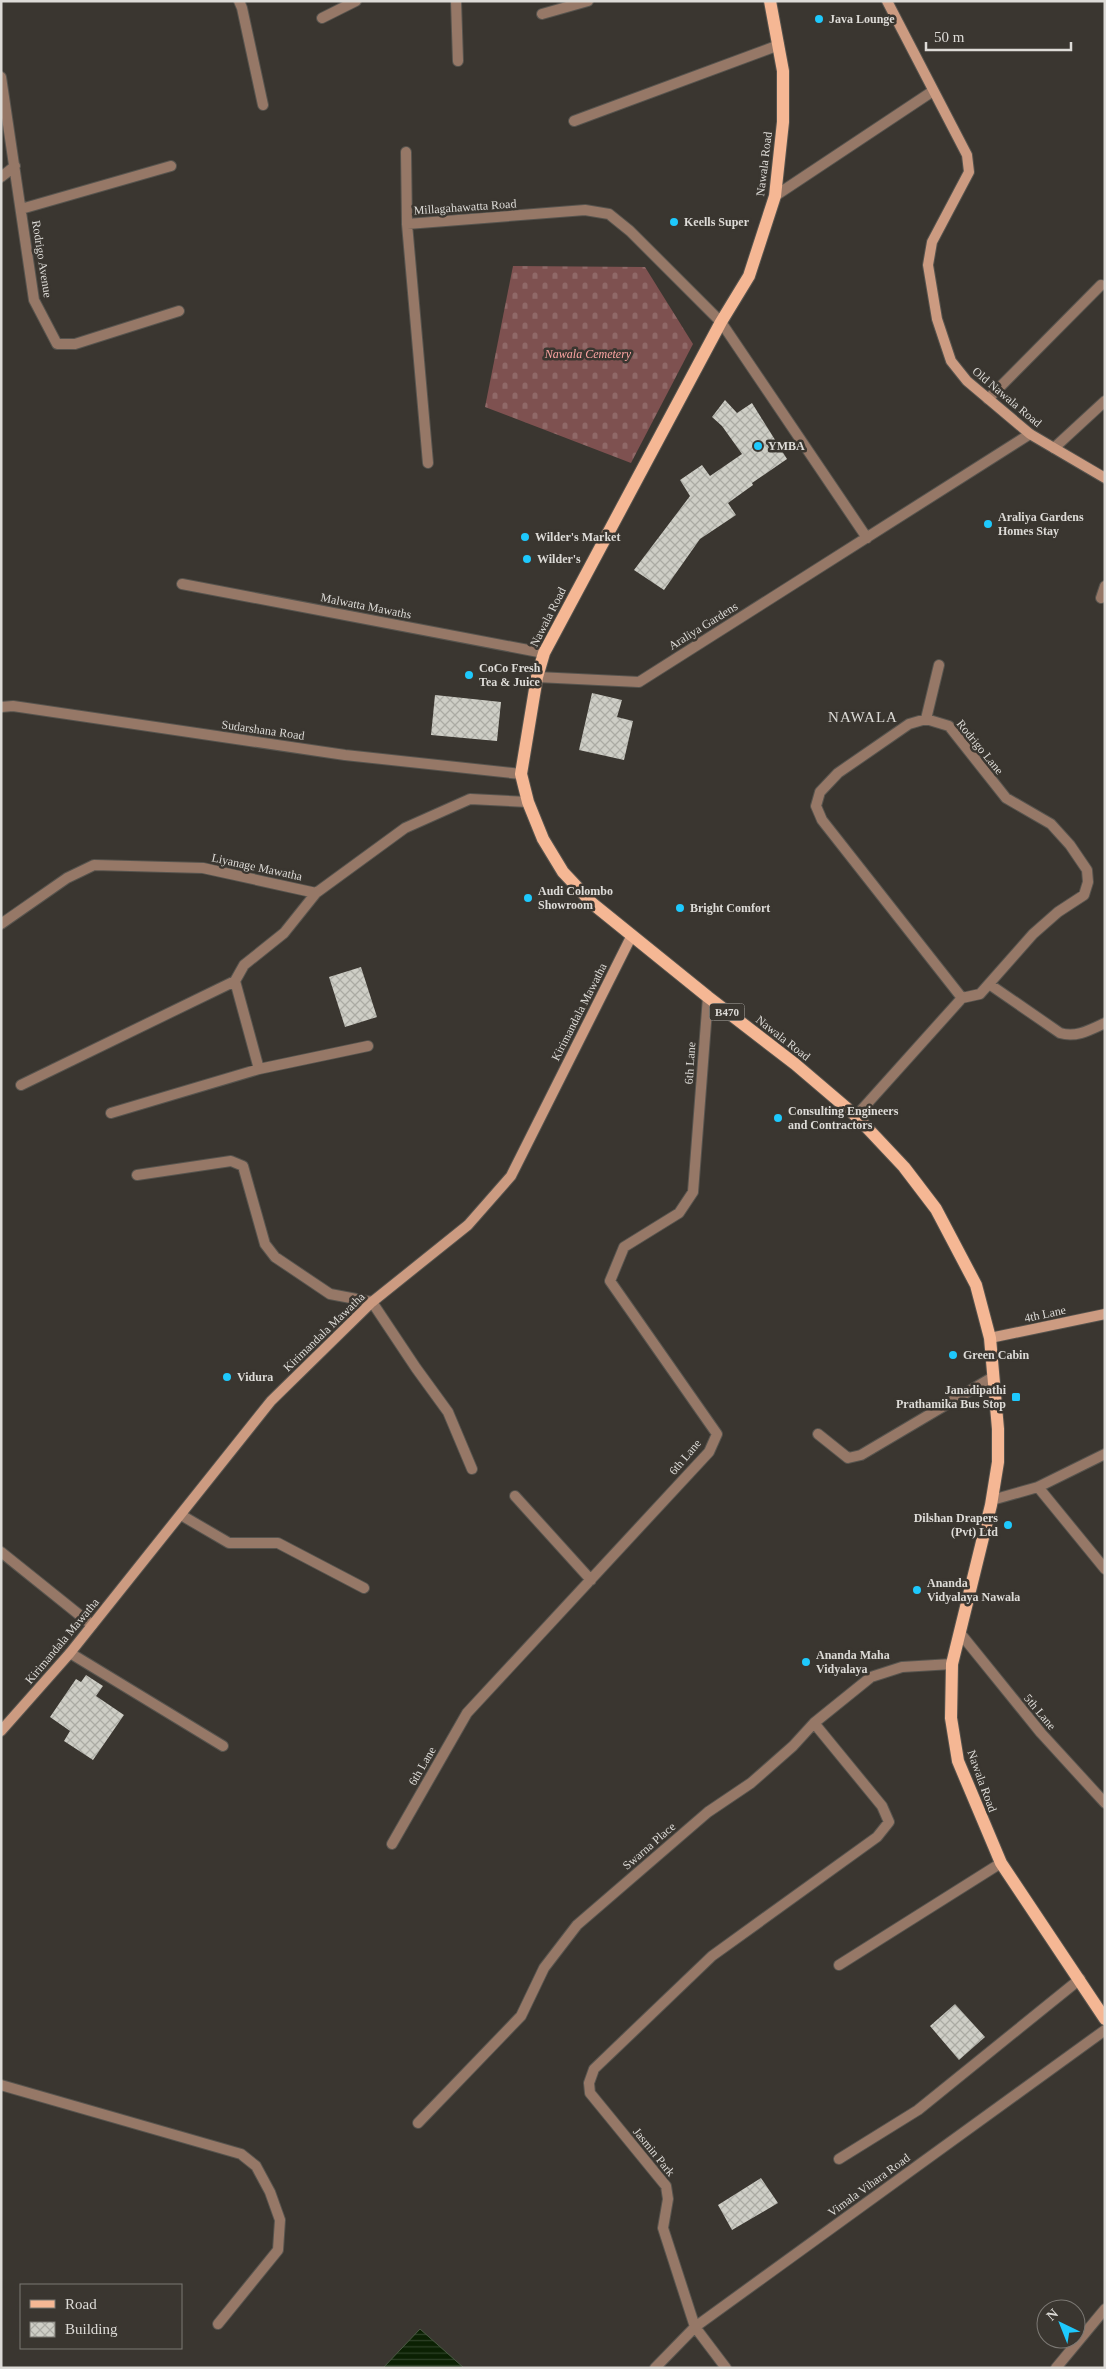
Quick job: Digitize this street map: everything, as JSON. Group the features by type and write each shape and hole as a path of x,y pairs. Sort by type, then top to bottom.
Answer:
{"main road":[{"name":"Nawala Road","path":"770,1 783,71 783,122 775,196 748,276 721,322 544,653 537,677 521,774 528,802 543,839 563,872 593,904 795,1064 856,1116 904,1167 936,1209 976,1285 990,1338 998,1429 998,1462 992,1500 952,1664 951,1718 958,1760 1001,1863 1105,2019"},
{"name":"Old Nawala Road","path":"887,1 967,155 968,172 932,242 928,265 937,319 951,361 967,382 1030,434 1105,478"},
{"name":"Kirimandala Mawatha","path":"1,1731 70,1653 271,1401 372,1302 468,1224 510,1176 632,935"},
{"name":"4th Lane","path":"990,1338 1105,1314"}],"street":[{"path":"238,1 242,8 263,105"},
{"path":"322,18 356,1"},
{"path":"456,1 458,61"},
{"path":"542,14 588,1"},
{"path":"574,121 779,45"},
{"name":"Rodrigo Avenue","path":"1,77 34,300 56,344 75,344 179,311"},
{"path":"775,196 933,91"},
{"path":"406,152 407,224"},
{"path":"1,177 15,166"},
{"path":"21,209 171,166"},
{"name":"Millagahawatta Road","path":"428,463 407,224 585,210 609,214 630,231 721,322"},
{"path":"988,399 1101,285"},
{"path":"721,322 867,538"},
{"path":"1054,448 1105,401"},
{"name":"Araliya Gardens","path":"537,677 639,682 1030,434"},
{"name":"Malwatta Mawaths","path":"182,584 544,653"},
{"path":"1101,598 1105,586"},
{"path":"939,665 926,719 909,724 838,773 820,792 816,806 822,820 962,998"},
{"name":"Sudarshana Road","path":"1,707 13,706 345,755 521,774"},
{"name":"Rodrigo Lane","path":"856,1116 962,998 980,994 1033,934 1058,912 1084,895 1088,882 1087,870 1070,845 1051,824 1006,798 949,726 926,719"},
{"name":"Liyanage Mawatha","path":"1,924 68,878 94,865 203,868 316,893 405,828 470,799 528,802"},
{"path":"21,1085 235,981 244,965 284,933 316,893"},
{"path":"235,981 259,1069"},
{"path":"989,984 1060,1033 1069,1036 1086,1032 1105,1023"},
{"name":"6th Lane","path":"392,1844 467,1713 709,1452 717,1434 610,1281 624,1247 679,1213 693,1192 708,997"},
{"path":"111,1113 259,1069 368,1046"},
{"path":"138,1175 231,1161 243,1166 265,1244 275,1257 330,1294 372,1302 448,1412 472,1469"},
{"path":"818,1434 848,1458 861,1455 993,1377"},
{"path":"992,1500 1038,1488 1105,1454"},
{"path":"1038,1488 1105,1569"},
{"path":"515,1496 591,1580"},
{"path":"181,1515 229,1543 278,1543 364,1588"},
{"path":"1,1552 92,1625"},
{"name":"5th Lane","path":"960,1633 1041,1733 1105,1803"},
{"path":"70,1653 223,1746"},
{"name":"Swarna Place","path":"418,2123 520,2016 544,1968 577,1925 708,1812 751,1783 793,1746 814,1723 871,1677 902,1667 952,1664"},
{"name":"Jasmin Park","path":"726,2368 695,2327 663,2228 668,2199 666,2186 590,2093 589,2083 594,2069 712,1956 877,1837 889,1822 882,1806 814,1723"},
{"path":"839,1964 1001,1863"},
{"path":"839,2159 918,2110 1080,1979"},
{"name":"Vimala Vihara Road","path":"655,2368 695,2327 1105,2030"},
{"path":"1,2085 241,2154 256,2166 270,2192 280,2220 278,2250 218,2324"},
{"path":"1056,2368 1105,2309"}],"green space":[{"name":"Nawala Cemetery","path":"513,266 645,267 693,344 631,463 485,407"}],"shaded area":[{"path":"420,2329 464,2368 383,2368"}],"building":[{"path":"725,400 737,413 752,403 787,459 752,483 753,485 728,503 736,515 700,539 664,590 634,570 690,496 680,480 702,465 710,476 742,454 722,426 712,417"},
{"path":"592,693 622,700 617,717 633,721 624,760 579,750"},
{"path":"435,695 501,702 497,741 431,735"},
{"path":"361,967 377,1017 345,1027 329,977"},
{"path":"86,1675 103,1686 96,1696 124,1715 93,1760 64,1741 70,1731 50,1717 76,1679 81,1682"},
{"path":"955,2004 985,2037 959,2060 930,2026"},
{"path":"761,2178 778,2203 732,2230 718,2205"}],"place":[{"name":"Java Lounge","path":"819,19"},
{"name":"Keells Super","path":"674,222"},
{"name":"YMBA","path":"758,446"},
{"name":"Araliya Gardens Homes Stay","path":"988,524"},
{"name":"Wilder's Market","path":"525,537"},
{"name":"Wilder's","path":"527,559"},
{"name":"CoCo Fresh Tea & Juice","path":"469,675"},
{"name":"Audi Colombo Showroom","path":"528,898"},
{"name":"Bright Comfort","path":"680,908"},
{"name":"Consulting Engineers and Contractors","path":"778,1118"},
{"name":"Green Cabin","path":"953,1355"},
{"name":"Vidura","path":"227,1377"},
{"name":"Janadipathi Prathamika Bus Stop","path":"1016,1397"},
{"name":"Dilshan Drapers (Pvt) Ltd","path":"1008,1525"},
{"name":"Ananda Vidyalaya Nawala","path":"917,1590"},
{"name":"Ananda Maha Vidyalaya","path":"806,1662"}],"district":[{"name":"NAWALA","path":"863,717"}]}
